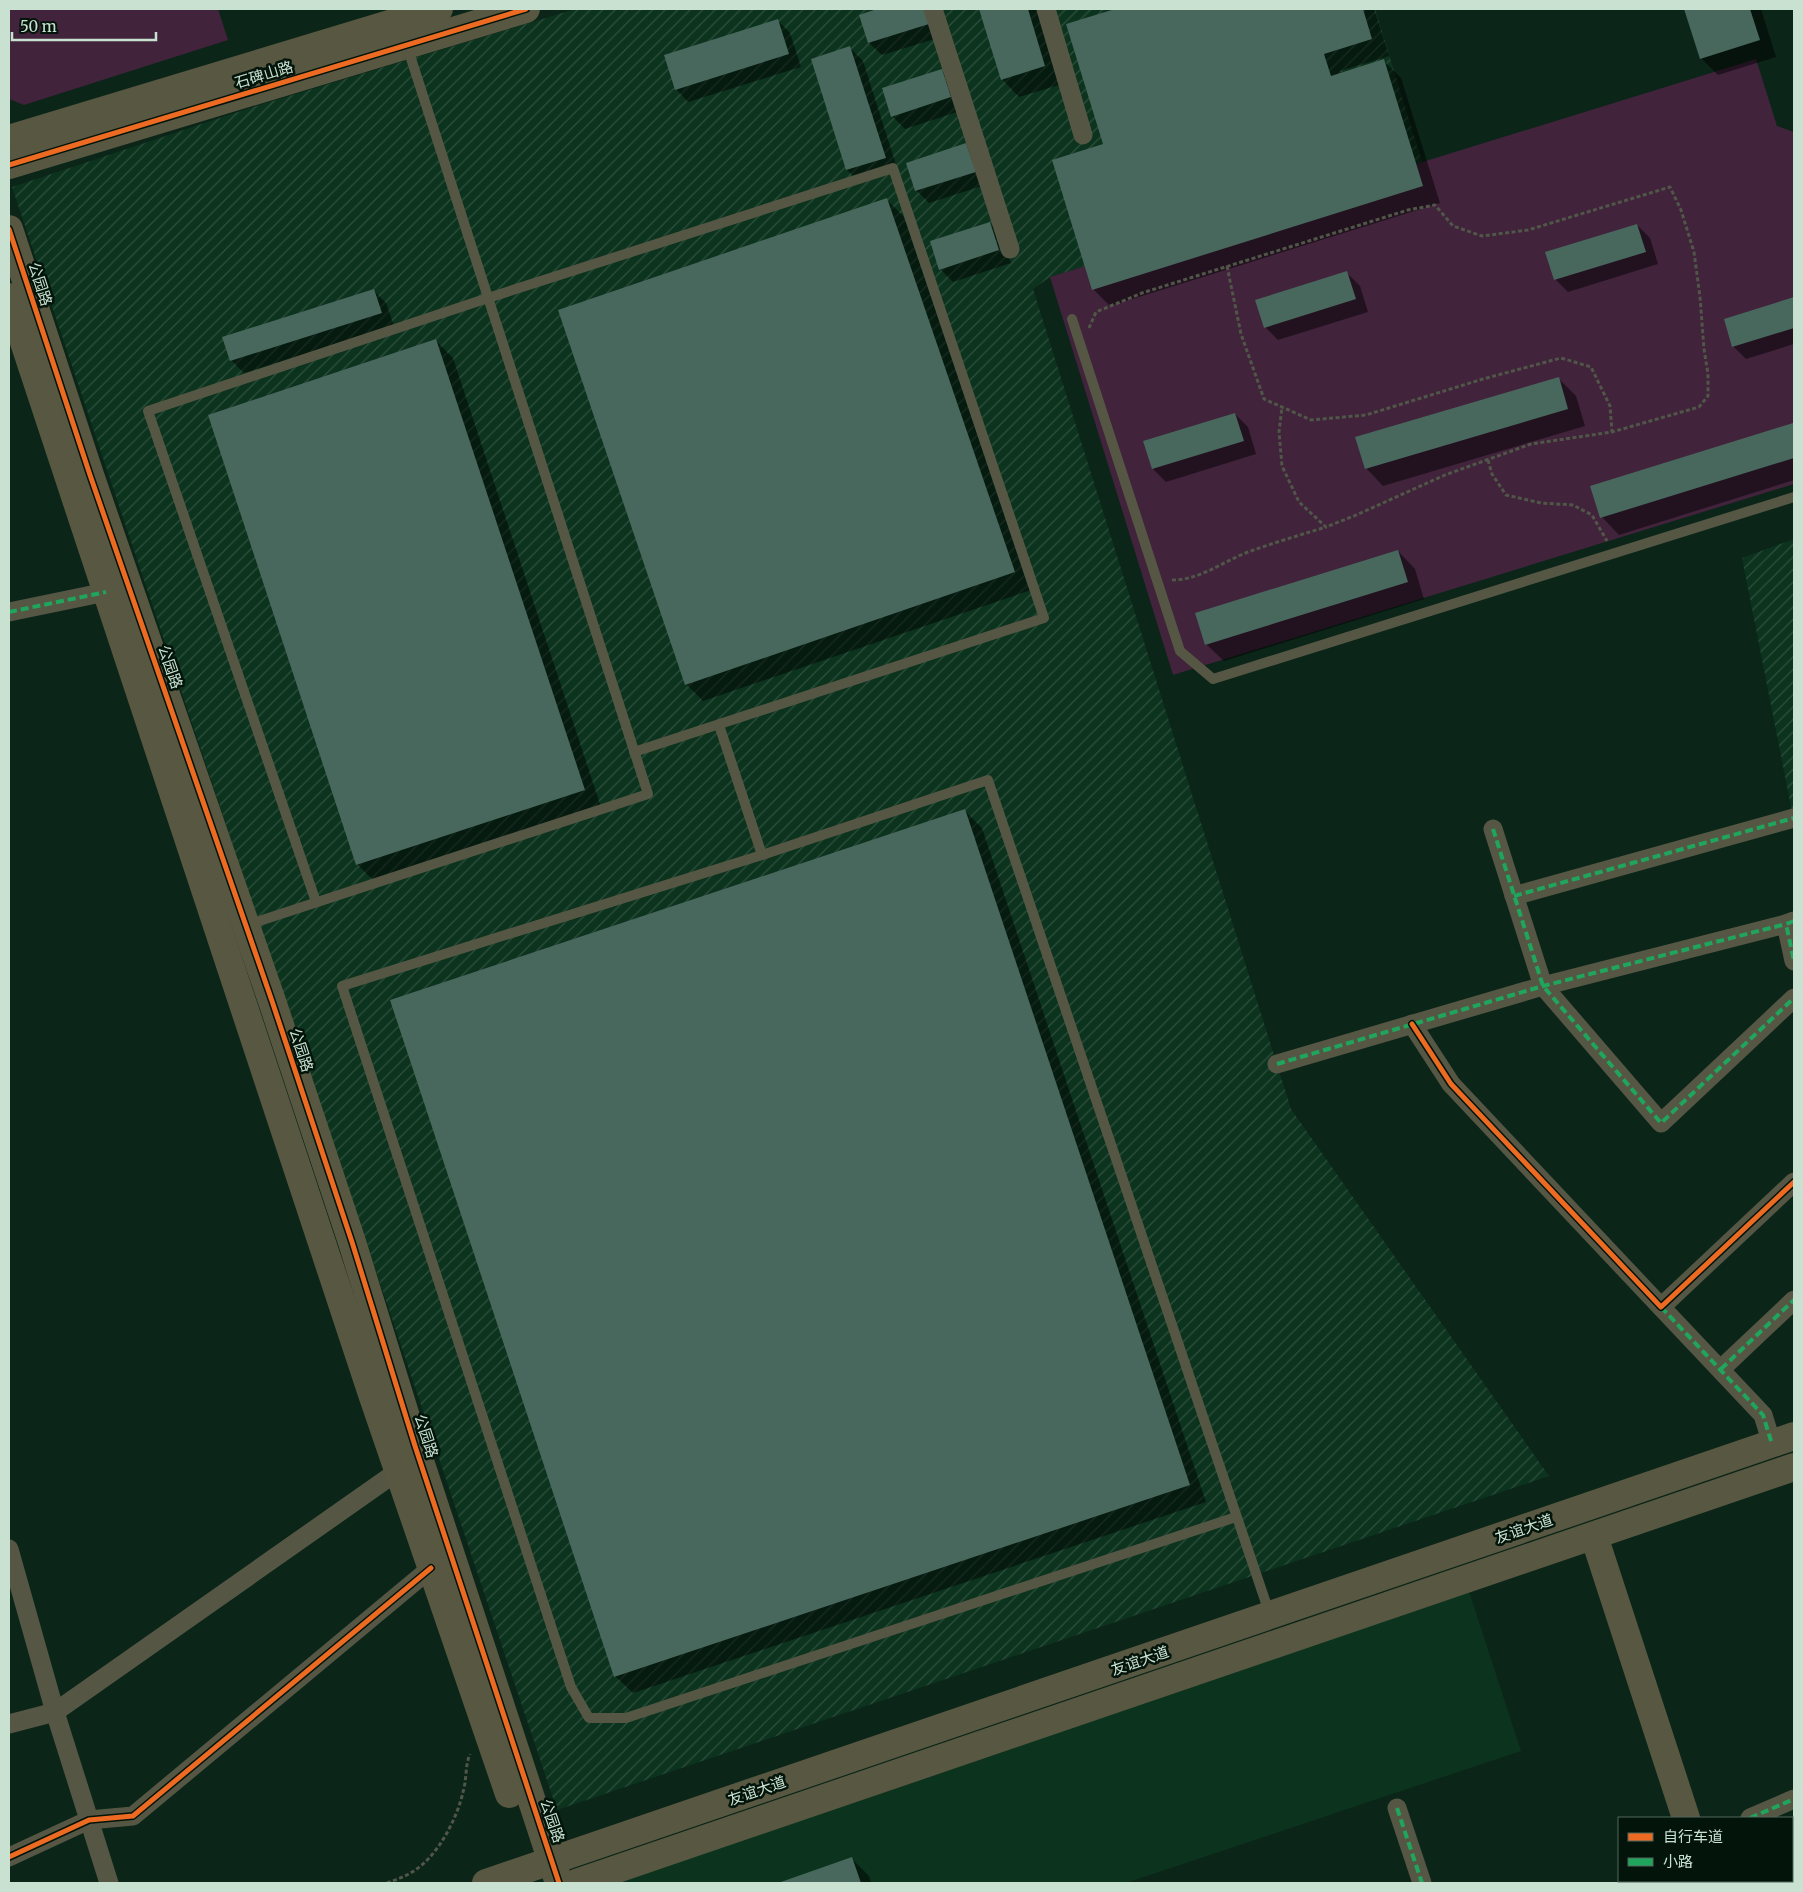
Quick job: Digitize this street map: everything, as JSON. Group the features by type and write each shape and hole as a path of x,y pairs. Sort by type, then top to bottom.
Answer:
{"street":[{"path":"9,139 403,33 439,9"},
{"name":"石碑山路","path":"9,166 403,33 526,9"},
{"path":"933,9 1010,249"},
{"path":"1046,9 1083,135"},
{"name":"公园路","path":"9,229 94,485 349,1233 546,1874"},
{"path":"9,297 431,1568 546,1874"},
{"path":"9,612 106,592"},
{"path":"1514,896 1794,818"},
{"path":"1493,829 1543,986 1661,1122 1794,998"},
{"path":"1277,1064 1543,986 1790,923 1794,961"},
{"path":"1412,1024 1452,1084 1661,1308 1721,1369 1783,1440"},
{"path":"1661,1308 1794,1182"},
{"path":"1721,1369 1794,1300"},
{"name":"友谊大道","path":"486,1883 546,1874 1270,1616 1783,1440"},
{"name":"友谊大道","path":"576,1883 1794,1467"},
{"path":"9,1724 55,1712 398,1471"},
{"path":"1594,1536 1686,1817"},
{"path":"9,1549 55,1712 108,1883"},
{"path":"9,1857 88,1820 133,1816 431,1568"},
{"path":"1752,1817 1794,1799"},
{"path":"1397,1808 1422,1883"},
{"path":"1700,1883 1707,1882"}],"lane":[{"path":"245,925 648,794 403,33"},
{"path":"316,902 148,411 488,298 893,168 1044,618 634,752"},
{"path":"1072,319 1180,651 1213,679 1794,497"},
{"path":"719,725 762,855"},
{"path":"1236,1517 626,1718 590,1718 571,1687 342,986 762,855 988,780 1270,1616"}],"path":[{"path":"1088,330 1096,312 1142,292 1408,210 1435,205 1453,226 1482,236 1528,230 1670,187 1681,210 1694,252 1708,374 1708,396 1699,407 1612,432 1531,444 1446,475 1354,516 1246,552 1206,572 1184,580 1169,580 1166,574"},
{"path":"1227,266 1240,334 1264,399 1311,420 1366,415 1483,379 1561,358 1591,367 1610,406 1612,432"},
{"path":"1282,407 1279,432 1282,466 1299,502 1326,526"},
{"path":"1488,460 1492,474 1506,495 1541,503 1573,505 1592,515 1608,541 1613,554"}],"shaded area":[{"path":"9,9 218,9 228,40 24,105 9,99"},
{"path":"575,9 1375,9 1422,162 1050,277 1033,289 1291,1109 1549,1476 557,1810 12,187 253,107"},
{"path":"1756,59 1777,126 1794,132 1794,484 1173,675 1050,277"},
{"path":"1794,539 1794,822 1742,558"},
{"path":"1467,1585 1521,1751 1126,1883 597,1883"}],"building":[{"path":"877,9 924,9 929,24 868,43 859,15"},
{"path":"979,9 1028,9 1045,66 1001,80"},
{"path":"1115,9 1363,9 1372,39 1324,54 1331,76 1384,59 1423,186 1092,290 1052,160 1103,144 1066,24"},
{"path":"1684,9 1750,9 1760,40 1700,59"},
{"path":"778,19 789,54 675,90 664,55"},
{"path":"850,46 886,158 846,170 811,59"},
{"path":"942,69 951,97 891,117 882,88"},
{"path":"966,143 976,172 915,191 906,163"},
{"path":"887,198 1015,572 685,685 558,310"},
{"path":"990,222 999,250 939,270 930,241"},
{"path":"1637,224 1646,252 1554,280 1545,252"},
{"path":"1347,271 1356,299 1264,328 1255,300"},
{"path":"374,289 382,313 230,361 222,337"},
{"path":"1794,297 1794,328 1732,347 1724,319"},
{"path":"436,339 585,790 356,865 208,415"},
{"path":"1559,377 1568,409 1365,469 1355,437"},
{"path":"1235,413 1244,441 1152,469 1143,441"},
{"path":"1793,423 1794,458 1600,518 1590,486"},
{"path":"1398,550 1408,582 1205,645 1195,613"},
{"path":"965,809 1190,1485 614,1677 390,1000"},
{"path":"852,1857 861,1883 778,1883"}],"marked path":[{"path":"9,612 106,592"},
{"path":"1514,896 1794,818"},
{"path":"1493,829 1543,986 1661,1123 1794,998"},
{"path":"1794,921 1786,924 1794,961"},
{"path":"1277,1064 1543,986 1786,924"},
{"path":"1721,1369 1794,1300"},
{"path":"1661,1307 1763,1415 1772,1444"},
{"path":"1752,1817 1794,1799"},
{"path":"1397,1808 1422,1883"}],"cycle path":[{"path":"9,165 526,9"},
{"path":"9,229 90,475 272,1001 352,1242 415,1446 559,1883"},
{"path":"1412,1024 1451,1084 1661,1307 1794,1182"},
{"path":"9,1857 89,1820 133,1816 431,1568"}]}
